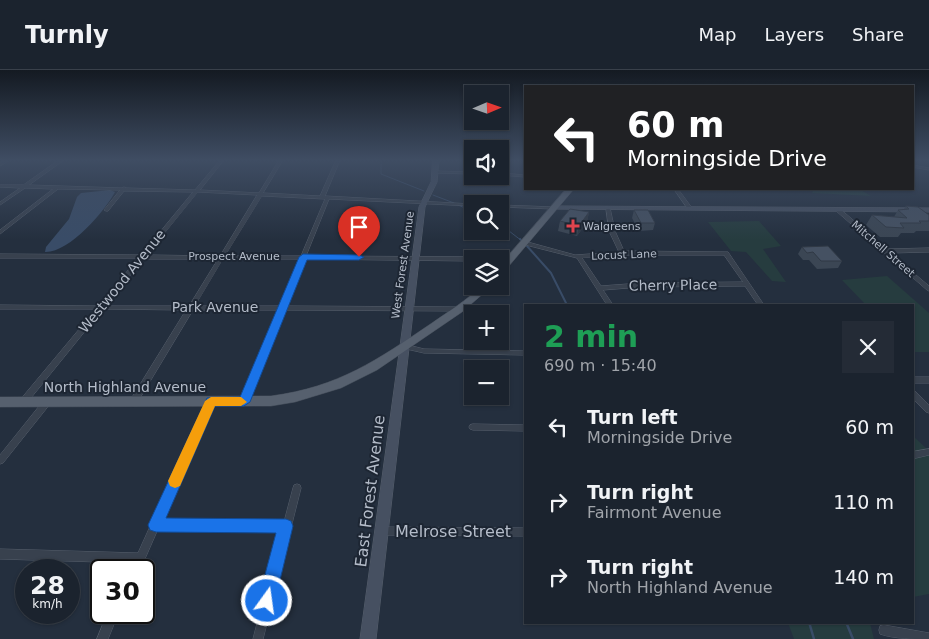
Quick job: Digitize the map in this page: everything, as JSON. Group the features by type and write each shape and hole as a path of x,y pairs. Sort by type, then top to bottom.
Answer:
{"main road":[{"name":"West Forest Avenue","path":"404,346 424,202 432,187"},
{"path":"509,255 525,242 569,190"},
{"path":"554,208 929,210"},
{"name":"North Highland Avenue","path":"0,402 244,402 288,399 338,386 376,366 459,309 476,295"},
{"name":"East Forest Avenue","path":"368,639 404,346"}],"street":[{"path":"0,204 24,187"},
{"path":"0,232 57,187"},
{"path":"76,187 464,204"},
{"name":"Westwood Avenue","path":"23,402 201,187"},
{"path":"134,402 266,187"},
{"path":"244,402 303,257 329,187"},
{"path":"106,210 124,188"},
{"path":"677,190 690,208"},
{"path":"509,206 554,208"},
{"path":"608,208 612,231 622,253"},
{"name":"Mitchell Street","path":"837,209 929,289"},
{"name":"Locust Lane","path":"525,242 579,257 622,253 726,253 747,284"},
{"path":"885,251 929,250"},
{"name":"Prospect Avenue","path":"0,256 223,256 464,259"},
{"path":"579,257 609,304"},
{"path":"747,284 761,304"},
{"name":"Cherry Place","path":"600,288 641,285 747,284"},
{"name":"Park Avenue","path":"0,307 459,309"},
{"path":"404,346 424,351 524,353"},
{"path":"914,380 929,380"},
{"path":"914,395 929,410"},
{"path":"0,554 141,558 211,401"},
{"path":"0,461 47,402"},
{"path":"473,427 524,428"},
{"path":"914,456 929,452"},
{"path":"258,639 297,488"},
{"path":"156,525 286,526"},
{"name":"Melrose Street","path":"381,530 524,532"},
{"path":"102,639 109,624"},
{"path":"884,630 929,638"}],"green space":[{"path":"814,190 861,190 871,196 812,193"},
{"path":"759,221 781,246 763,249 786,282 772,281 746,252 731,251 708,222"},
{"path":"887,276 929,313 929,352 914,352 914,304 865,304 842,280"},
{"path":"914,437 929,451 929,594 914,597"},
{"path":"788,624 870,624 874,639 794,639"}],"water":[{"path":"110,190 115,192 103,210 85,230 65,246 45,252 46,247 69,219 77,197 81,193"}],"building":[{"path":"906,206 918,207 929,215 929,221 900,223 904,228 886,227 872,215 907,218 898,210 909,209"},
{"path":"570,209 589,212 579,226 560,221"},
{"path":"634,210 648,210 655,223 641,223"},
{"path":"828,246 842,261 821,261 813,252 807,253 802,247"}],"waterway":[{"path":"413,187 424,191"},
{"path":"433,195 454,203"},
{"path":"458,205 464,208"},
{"path":"509,231 522,241 520,239"},
{"path":"527,246 551,273 566,304"},
{"path":"810,624 814,639"},
{"path":"847,624 853,639"}],"slow traffic":[{"path":"175,481 211,401 241,402"}],"place":[{"name":"Walgreens","path":"573,226"}],"route":[{"path":"267,601 286,526 156,525 211,401 244,402 303,257 359,257"}]}
